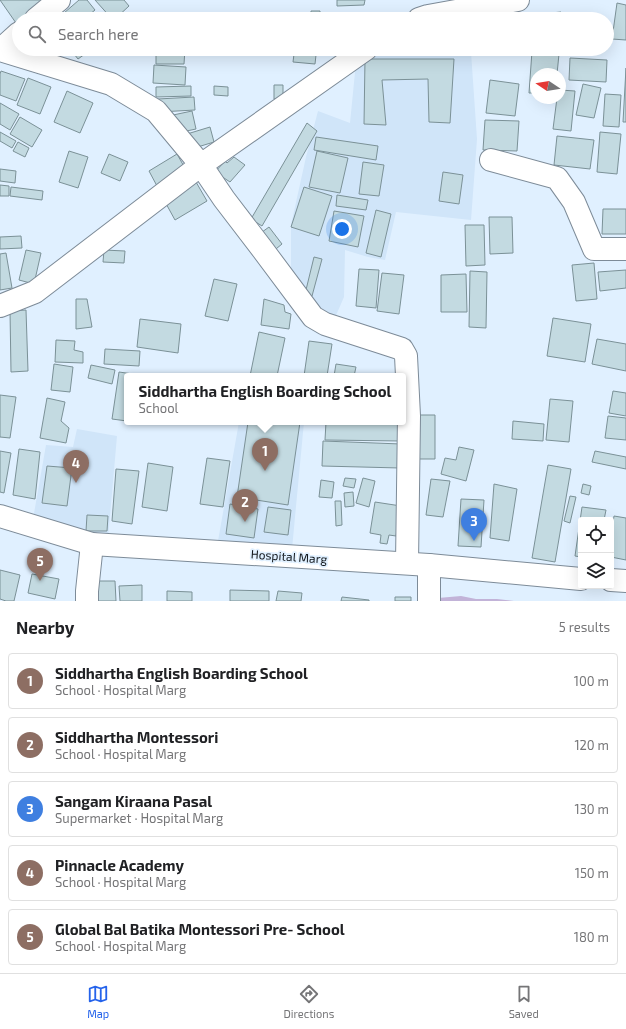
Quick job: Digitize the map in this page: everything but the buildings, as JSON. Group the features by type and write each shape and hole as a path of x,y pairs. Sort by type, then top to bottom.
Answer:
{"street":[{"path":"44,12 59,0"},
{"path":"450,12 518,0"},
{"path":"0,50 12,39"},
{"path":"0,50 12,54"},
{"path":"20,56 111,84 156,111 201,165 224,199 313,317 325,324 402,349 406,356 408,416 407,563"},
{"path":"0,306 35,292 201,165 356,56"},
{"path":"491,160 557,178 574,202 594,249 626,249"},
{"name":"Hospital Marg","path":"0,516 92,544 429,564 578,578"},
{"path":"87,601 92,544"},
{"path":"429,564 430,601"},
{"path":"614,580 626,581"}],"shaded area":[{"path":"357,56 471,56 477,139 471,220 396,212 385,260 368,257 345,250 344,297 334,320 315,309 291,279 291,225 318,111 350,123"},
{"path":"238,425 304,425 292,549 218,541"},
{"path":"77,429 117,436 108,539 33,519 46,445 73,447"},
{"path":"461,596 476,599 514,601 437,601 438,598"}],"place":[{"name":"Siddhartha English Boarding School","path":"265,471"},
{"name":"Pinnacle Academy","path":"76,483"},
{"name":"Siddhartha Montessori","path":"245,522"},
{"name":"Sangam Kiraana Pasal","path":"474,541"},
{"name":"Global Bal Batika Montessori Pre- School","path":"40,581"}]}
